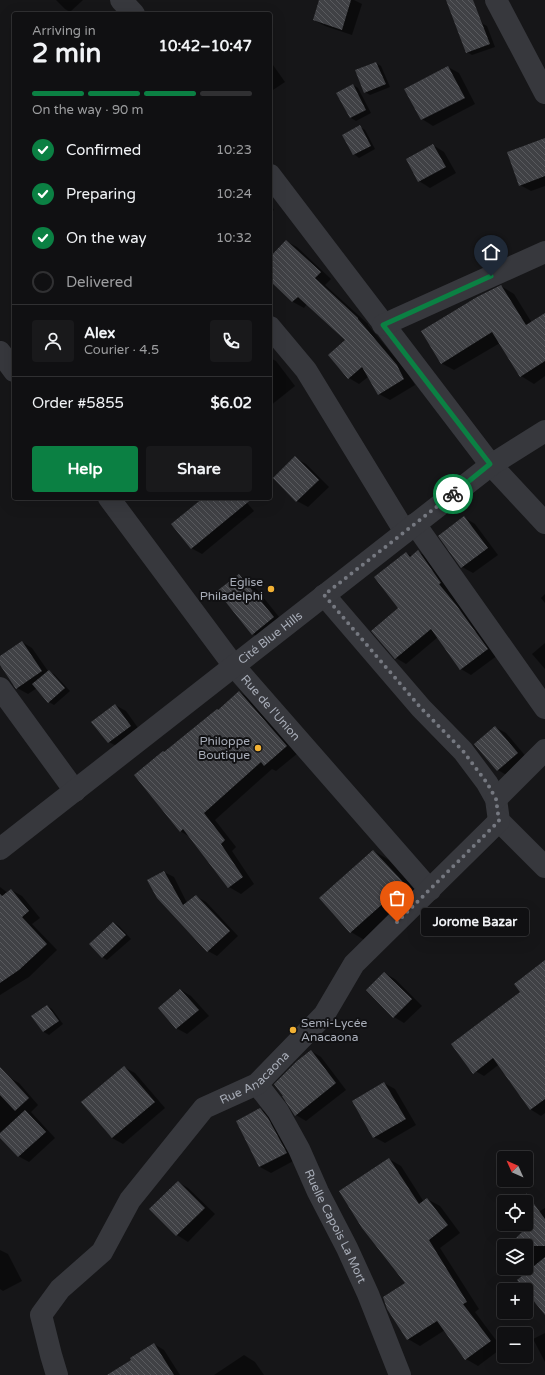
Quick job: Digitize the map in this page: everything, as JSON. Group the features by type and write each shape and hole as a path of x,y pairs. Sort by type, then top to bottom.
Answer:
{"street":[{"path":"122,0 132,12"},
{"path":"496,0 545,94"},
{"path":"272,179 490,464 545,523"},
{"path":"383,325 545,252"},
{"path":"272,329 306,370 410,528 545,708"},
{"path":"0,352 12,368"},
{"name":"Cité Blue Hills","path":"0,849 490,464 545,431"},
{"name":"Rue de l'Union","path":"110,500 234,666 430,890"},
{"path":"324,595 421,708 463,751 487,783 496,799 499,821 545,867"},
{"path":"0,688 75,791"},
{"path":"496,799 545,750"},
{"name":"Rue Anacaona","path":"57,1375 41,1315 60,1289 102,1252 130,1200 204,1108 257,1084 324,1015 354,964 499,821"},
{"name":"Ruelle Capois La Mort","path":"257,1084 278,1111 299,1149 318,1192 347,1248 368,1294 400,1375"}],"building":[{"path":"319,0 351,0 342,30 313,20"},
{"path":"446,0 473,0 490,44 466,53"},
{"path":"376,62 386,84 364,93 355,70"},
{"path":"448,66 465,98 421,120 404,89"},
{"path":"353,84 366,110 350,118 336,93"},
{"path":"360,125 371,146 353,155 342,135"},
{"path":"545,138 545,176 519,186 507,152"},
{"path":"433,144 446,167 418,182 406,159"},
{"path":"286,240 321,272 315,278 358,318 397,365 404,379 378,395 362,367 348,379 328,355 345,340 298,297 292,302 272,283 272,255"},
{"path":"501,285 526,325 545,313 545,361 520,377 492,332 441,364 421,331 477,297"},
{"path":"295,456 319,480 296,502 273,478"},
{"path":"201,500 251,500 191,549 171,524"},
{"path":"464,516 488,548 461,568 438,536"},
{"path":"418,550 441,583 439,584 488,649 460,670 431,629 395,659 371,631 398,608 374,577 406,552 410,557"},
{"path":"239,574 274,617 252,635 217,591"},
{"path":"22,641 42,671 16,689 0,665 0,656"},
{"path":"49,670 65,688 48,703 32,684"},
{"path":"239,691 287,746 264,766 261,762 204,813 225,840 221,844 243,877 228,888 183,829 180,832 134,775 217,709 218,710"},
{"path":"115,704 131,726 108,743 91,722"},
{"path":"495,726 518,753 497,771 474,744"},
{"path":"373,850 405,884 350,933 319,898"},
{"path":"164,871 183,905 196,895 230,931 207,952 157,898 147,880"},
{"path":"11,889 29,911 22,917 47,944 19,970 0,983 0,894 2,896"},
{"path":"113,922 126,935 102,958 89,944"},
{"path":"545,960 545,1099 530,1110 493,1058 473,1074 451,1044 520,992 514,984"},
{"path":"384,972 412,999 393,1018 366,990"},
{"path":"180,989 199,1010 176,1029 158,1008"},
{"path":"47,1005 59,1021 43,1032 31,1016"},
{"path":"311,1050 336,1083 295,1116 274,1084 297,1061"},
{"path":"124,1066 155,1102 112,1138 81,1102"},
{"path":"0,1067 29,1098 15,1111 0,1095"},
{"path":"384,1082 406,1119 373,1138 352,1101"},
{"path":"260,1108 268,1118 287,1153 259,1167 236,1121"},
{"path":"25,1110 46,1132 18,1157 0,1138 0,1133"},
{"path":"389,1158 419,1204 427,1198 448,1225 429,1240 467,1302 463,1304 491,1341 465,1360 437,1321 407,1340 387,1309 383,1297 405,1283 362,1228 339,1191"},
{"path":"178,1181 205,1208 176,1236 149,1209"},
{"path":"533,1203 545,1219 545,1246 533,1246 533,1239 515,1239 523,1231 533,1231"},
{"path":"545,1257 545,1315 533,1300 533,1283 519,1283 517,1280 523,1275 533,1275 533,1267"},
{"path":"154,1343 174,1375 107,1375 131,1360 130,1358"}],"way so far":[{"path":"397,922 499,821 496,799 487,783 463,751 421,708 324,595 453,494"}],"place":[{"name":"Eglise Philadelphi","path":"271,589"},
{"name":"Philoppe Boutique","path":"258,748"},
{"name":"Jorome Bazar","path":"397,922"},
{"name":"Semi-Lycée Anacaona","path":"293,1030"}],"route":[{"path":"453,494 490,464 383,325 491,276"}]}
